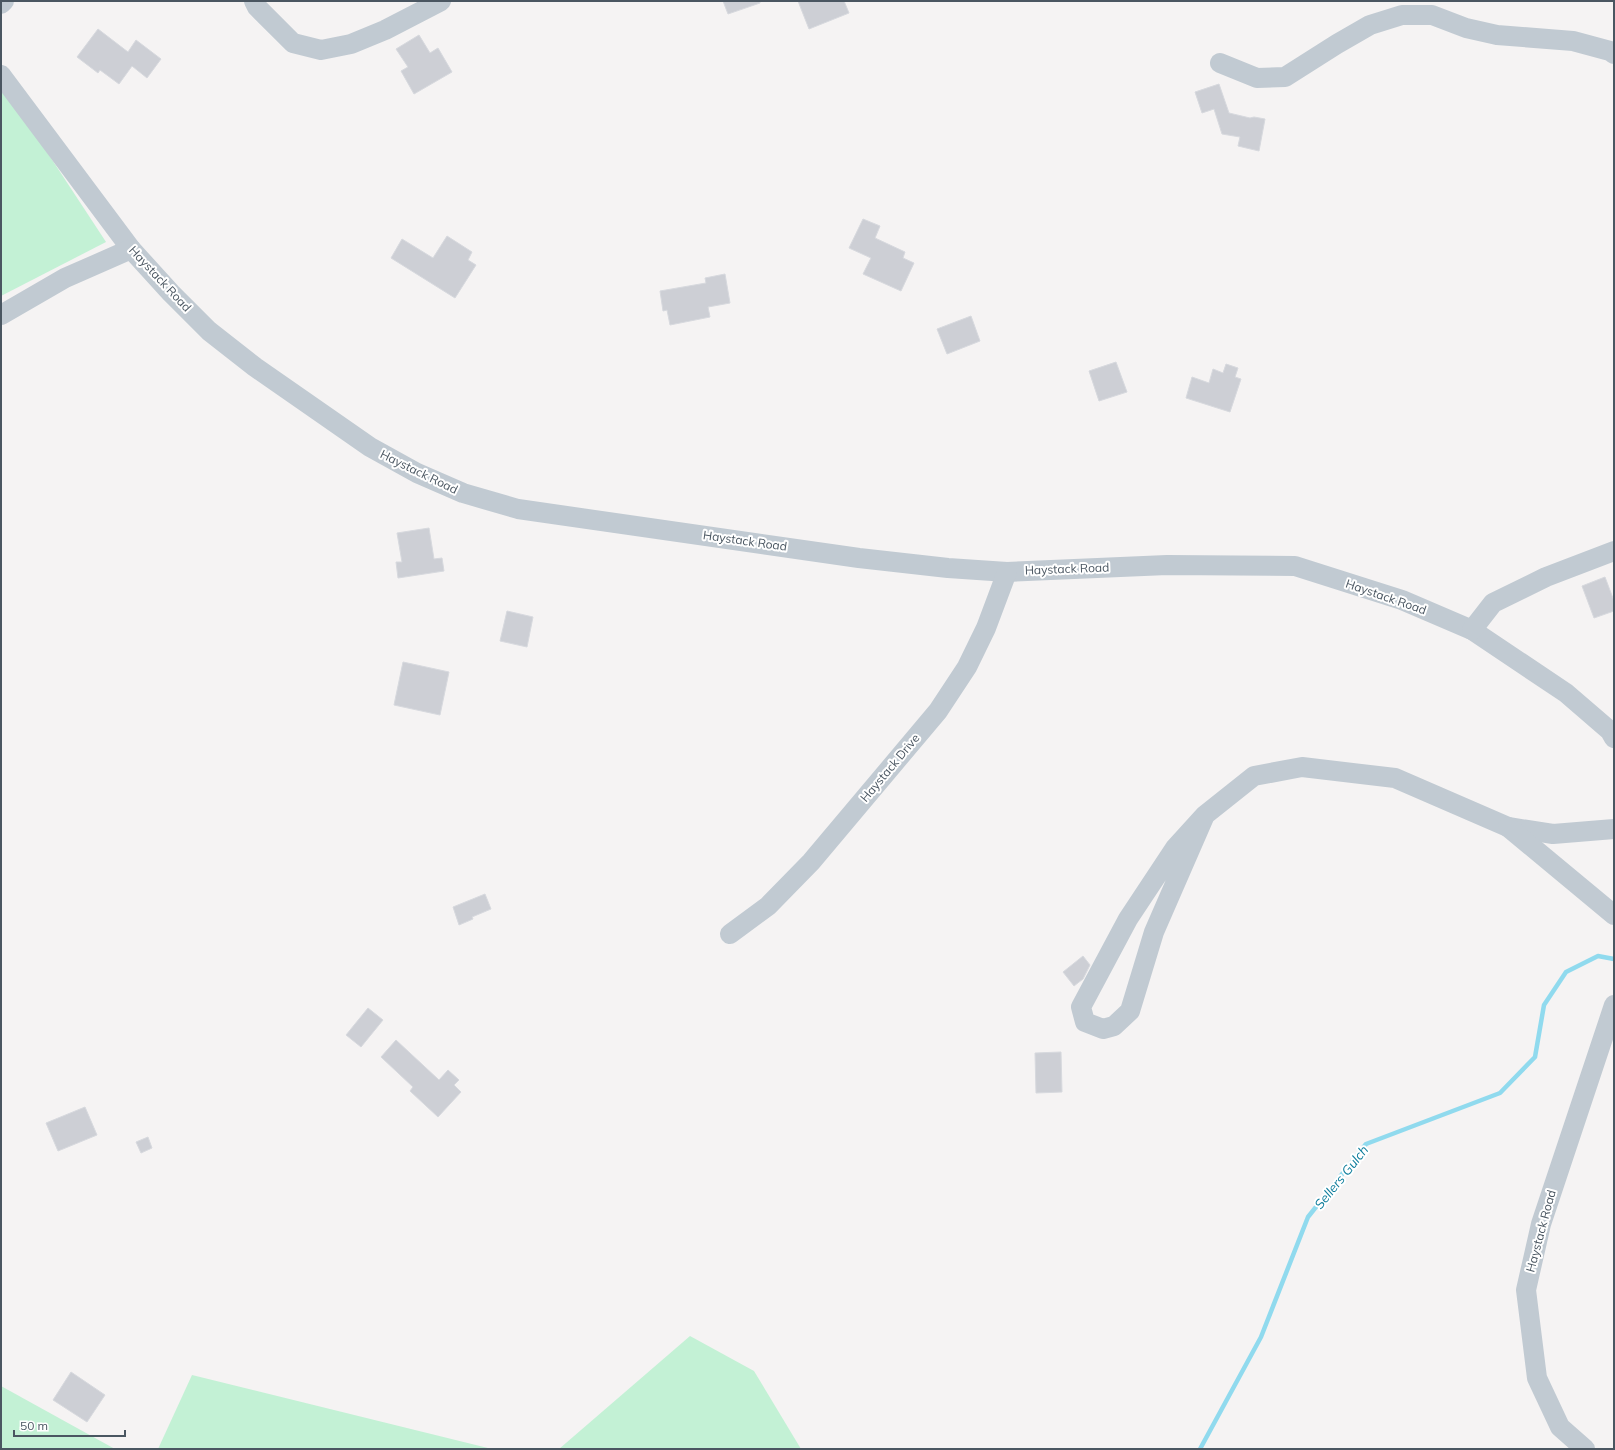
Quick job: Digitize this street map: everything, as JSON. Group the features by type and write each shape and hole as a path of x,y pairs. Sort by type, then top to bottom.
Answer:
{"street":[{"path":"1,4 4,1"},
{"path":"254,1 257,7 293,43 321,50 358,41 385,30 441,1"},
{"path":"1220,63 1257,78 1285,76 1370,25 1402,15 1432,16 1466,28 1497,35 1573,41 1610,51 1614,54"},
{"name":"Haystack Road","path":"1,75 131,249 171,293 209,331 255,367 370,447 417,473 463,494 518,509 859,558 948,568 1007,572 1167,565 1295,566 1402,600 1472,630 1566,693 1610,731 1614,738"},
{"path":"1,315 65,278 131,249"},
{"path":"1472,630 1493,603 1546,577 1614,551"},
{"name":"Haystack Drive","path":"730,934 768,906 811,862 938,711 967,667 986,628 1007,572"},
{"path":"1205,815 1154,932 1130,1011 1114,1026 1103,1029 1085,1022 1081,1007 1128,919 1175,848 1205,815 1254,776 1302,767 1395,778 1508,828 1614,915"},
{"path":"1508,828 1553,834 1614,829"},
{"name":"Haystack Road","path":"1586,1449 1560,1427 1537,1378 1526,1290 1540,1224 1614,1005"}],"green space":[{"path":"1,82 106,242 1,296"},
{"path":"690,1336 754,1371 801,1449 559,1449"},
{"path":"192,1375 492,1449 158,1449"},
{"path":"1,1386 115,1449 1,1449"}],"building":[{"path":"723,1 760,1 760,3 728,14"},
{"path":"798,1 844,1 849,13 809,29"},
{"path":"98,29 128,52 136,40 161,59 147,78 132,66 119,84 100,70 98,73 77,57"},
{"path":"419,35 430,53 438,48 452,72 414,94 401,71 408,67 396,49"},
{"path":"1219,84 1229,113 1250,118 1254,117 1265,119 1259,151 1238,146 1240,137 1222,134 1214,109 1202,113 1195,92"},
{"path":"863,219 880,226 875,238 905,252 903,258 914,263 901,291 863,274 871,258 849,248"},
{"path":"447,236 472,252 468,260 476,265 455,298 391,258 402,239 433,258"},
{"path":"725,274 730,303 708,307 710,317 670,325 667,310 663,311 660,291 706,283 705,278"},
{"path":"971,316 980,341 947,354 937,329"},
{"path":"1116,362 1127,392 1099,401 1089,371"},
{"path":"1226,364 1238,368 1235,377 1241,379 1230,412 1186,398 1192,377 1209,383 1213,369 1223,373"},
{"path":"429,528 434,559 442,558 444,571 398,578 396,562 402,562 397,533"},
{"path":"1605,577 1614,601 1614,611 1594,618 1582,586"},
{"path":"507,611 533,617 527,647 500,641"},
{"path":"403,662 449,672 440,715 394,705"},
{"path":"485,894 491,909 472,917 473,919 459,925 453,907"},
{"path":"1083,956 1090,965 1083,979 1074,986 1063,972"},
{"path":"368,1008 383,1020 361,1047 346,1035"},
{"path":"396,1040 439,1080 448,1070 459,1080 454,1085 461,1092 438,1117 410,1091 413,1087 381,1057"},
{"path":"1061,1052 1062,1092 1036,1093 1035,1053"},
{"path":"85,1107 97,1135 58,1151 46,1123"},
{"path":"148,1137 152,1148 141,1153 136,1142"},
{"path":"71,1372 105,1395 87,1422 53,1400"}],"waterway":[{"name":"Sellers Gulch","path":"1200,1449 1261,1337 1308,1217 1366,1144 1500,1093 1535,1057 1544,1005 1566,972 1598,956 1614,959"}]}
